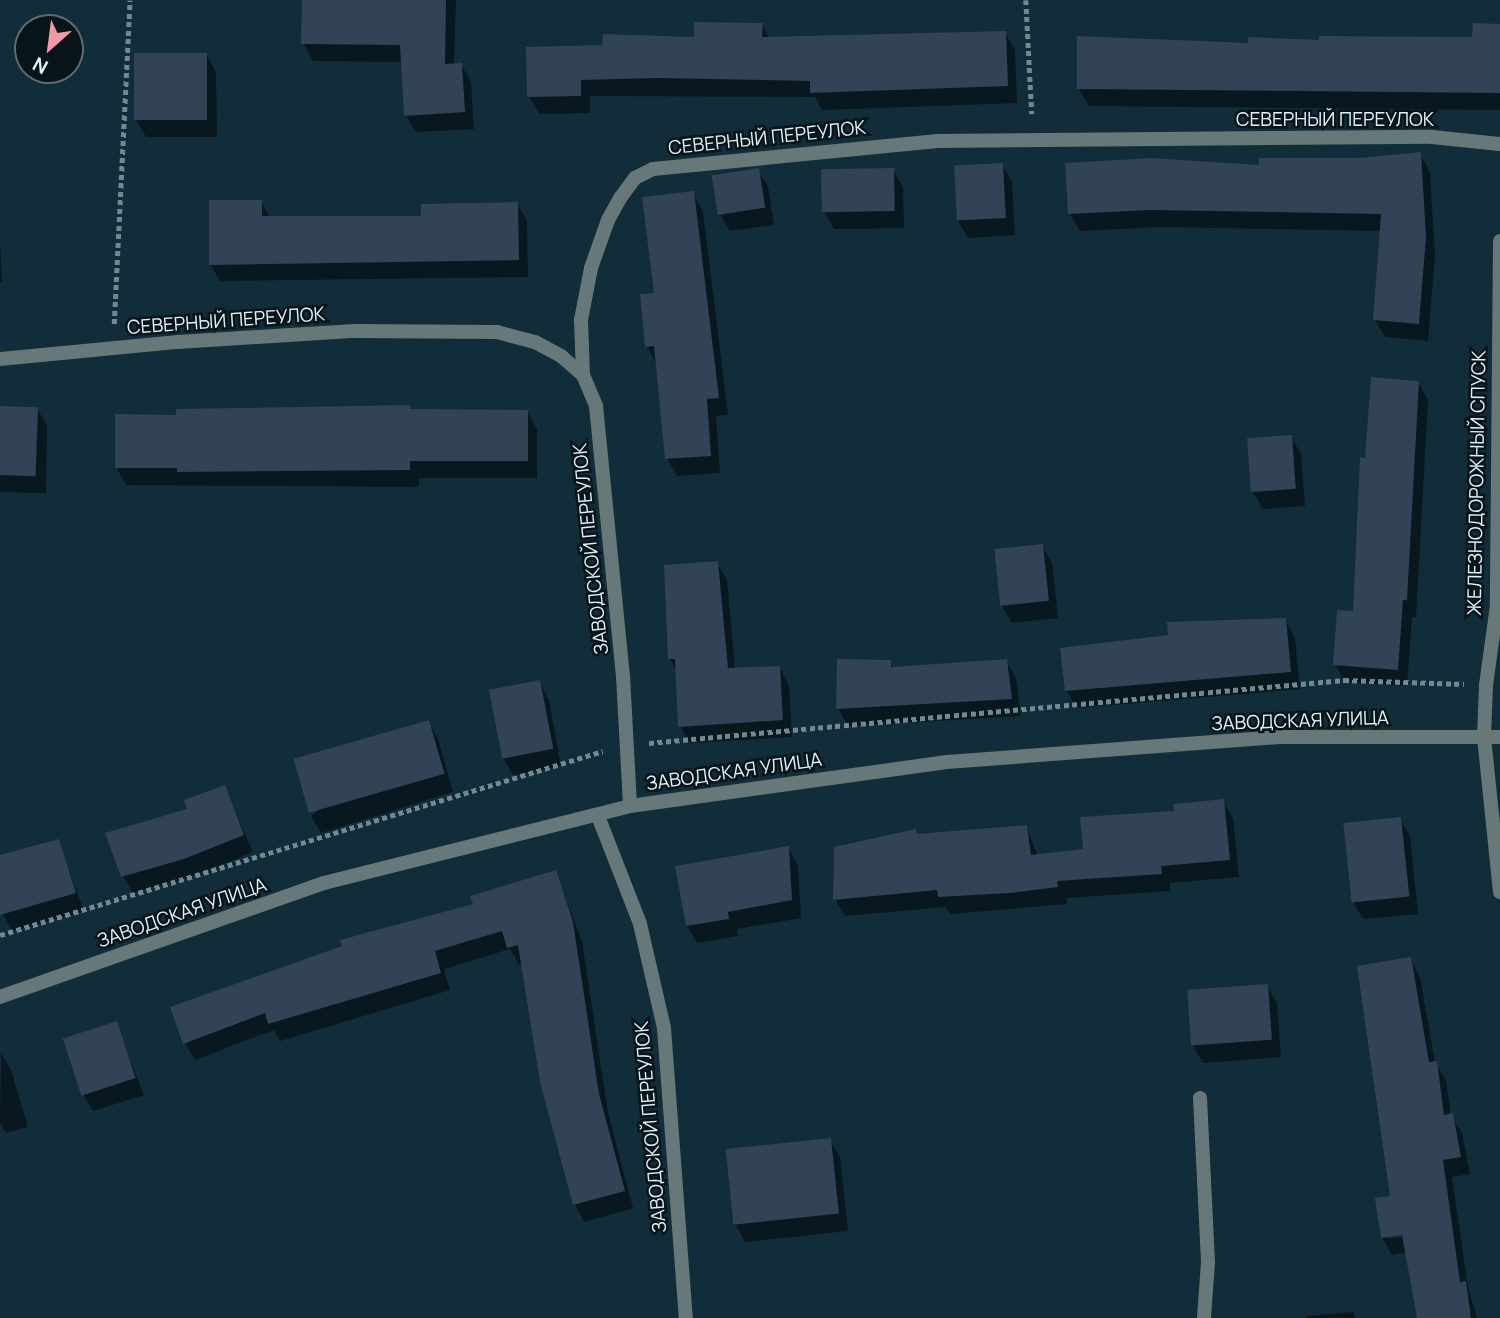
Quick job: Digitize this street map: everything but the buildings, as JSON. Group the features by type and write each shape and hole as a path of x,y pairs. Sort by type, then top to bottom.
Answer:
{"street":[{"name":"СЕВЕРНЫЙ ПЕРЕУЛОК","path":"583,375 581,320 604,232 635,178 653,169 938,141 1432,138 1500,144"},
{"name":"ЖЕЛЕЗНОДОРОЖНЫЙ СПУСК","path":"1500,241 1497,605 1486,685 1484,737 1500,892"},
{"name":"СЕВЕРНЫЙ ПЕРЕУЛОК","path":"0,359 355,331 497,332 535,342 583,375"},
{"name":"ЗАВОДСКОЙ ПЕРЕУЛОК","path":"583,375 596,406 603,458 630,806"},
{"name":"ЗАВОДСКАЯ УЛИЦА","path":"0,997 324,883 630,806 947,762 1280,737 1500,737"},
{"name":"ЗАВОДСКОЙ ПЕРЕУЛОК","path":"598,816 640,924 664,1028 686,1318"},
{"path":"1200,1098 1208,1262 1204,1318"}],"path":[{"path":"112,349 130,0"},
{"path":"1026,0 1034,141"}]}
